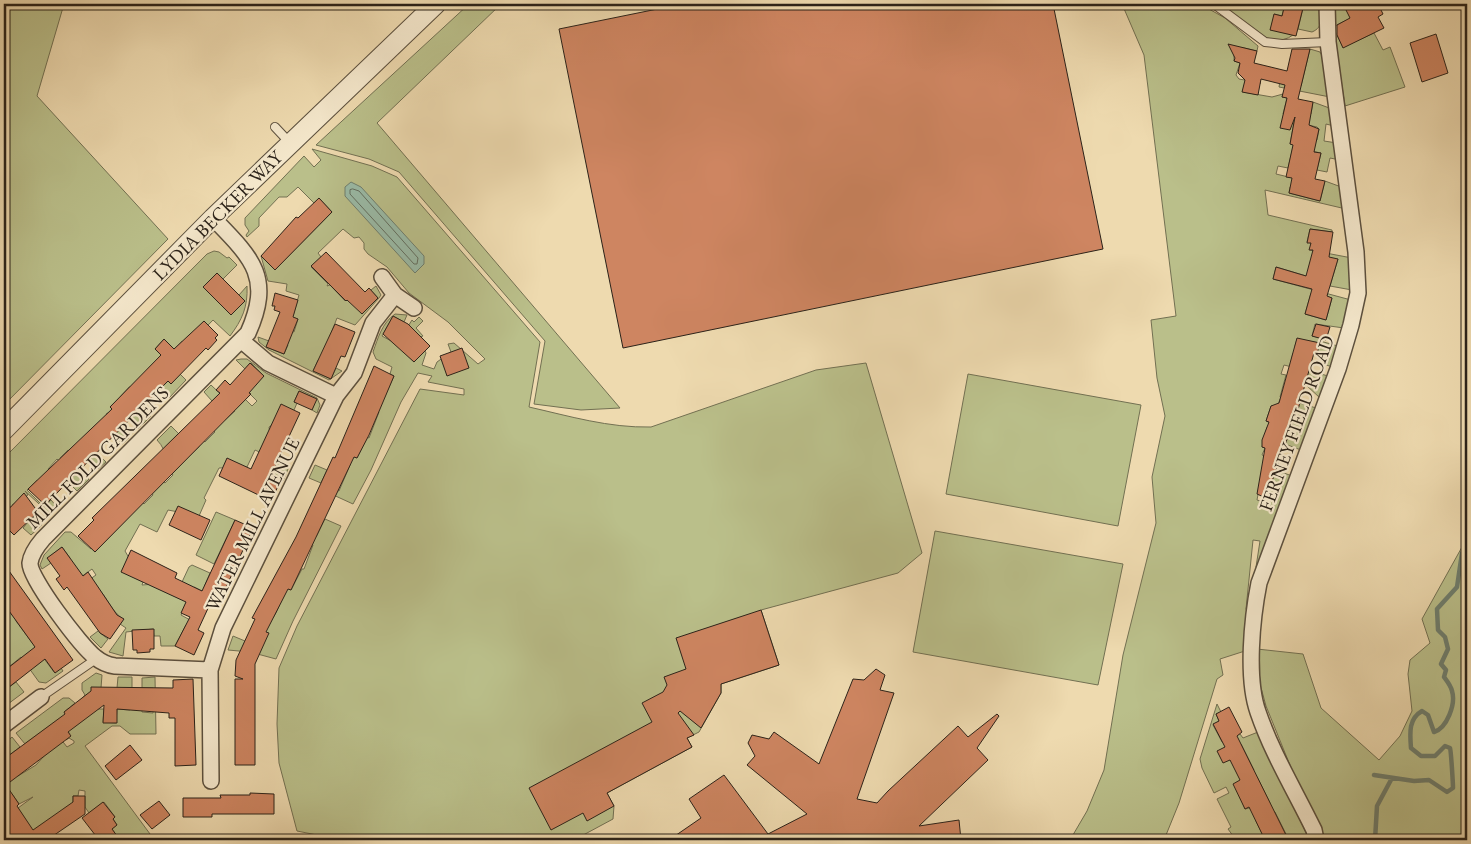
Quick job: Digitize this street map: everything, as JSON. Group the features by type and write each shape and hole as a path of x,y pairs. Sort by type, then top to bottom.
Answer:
{"street":[{"name":"LYDIA BECKER WAY","path":"4,430 213,218 436,4"},
{"name":"FERNEY FIELD ROAD","path":"1316,840 1314,830 1274,752 1258,711 1253,682 1252,636 1259,583 1338,368 1358,293 1356,252 1328,42 1327,4"},
{"name":"MILL FOLD GARDENS","path":"96,659 33,577 30,563 33,552 42,539 242,341 258,311 260,293 258,277 250,260 213,218"},
{"path":"382,277 395,295 414,308"},
{"name":"WATER MILL AVENUE","path":"211,781 210,670 224,628 336,396 354,373 373,324 395,295"},
{"path":"242,341 268,363 336,396"},
{"path":"96,659 114,666 210,670"},
{"path":"4,725 41,697"}],"lane":[{"path":"1214,4 1265,42 1282,44 1328,42"},
{"path":"275,127 290,143"},
{"path":"41,697 96,659"}],"green space":[{"path":"4,4 64,4 37,96 168,239 4,405"},
{"path":"469,4 500,5 377,123 620,408 581,410 534,404 545,341 399,172 369,159 316,145"},
{"path":"1122,4 1200,4 1225,18 1258,46 1257,51 1234,48 1234,61 1240,63 1236,75 1239,79 1261,83 1245,82 1243,92 1272,97 1283,94 1282,97 1287,98 1283,114 1311,114 1313,102 1332,109 1334,126 1326,124 1324,141 1337,143 1340,160 1330,158 1327,172 1317,170 1321,153 1293,147 1288,168 1278,166 1276,174 1301,180 1290,187 1289,193 1320,201 1325,181 1344,188 1346,209 1265,190 1268,215 1332,230 1332,232 1310,229 1307,242 1311,243 1310,250 1352,258 1352,290 1330,286 1338,259 1313,278 1276,267 1273,279 1351,300 1344,328 1315,324 1312,336 1321,338 1320,341 1338,346 1332,367 1321,363 1317,354 1319,343 1297,339 1295,346 1301,348 1299,354 1293,353 1291,361 1307,370 1328,376 1320,398 1305,384 1308,371 1284,365 1281,374 1286,375 1280,397 1316,408 1301,450 1285,444 1299,406 1280,399 1278,405 1271,406 1266,421 1273,424 1272,428 1267,427 1262,447 1265,448 1262,455 1279,462 1265,457 1257,500 1264,502 1276,470 1292,476 1259,568 1256,567 1260,541 1253,540 1246,609 1249,615 1248,650 1220,659 1223,675 1217,679 1179,803 1164,840 1070,840 1087,811 1104,770 1123,655 1156,523 1152,477 1165,416 1157,378 1151,320 1176,316 1144,55","holes":["1294,122 1317,127 1319,129 1317,140 1290,144","1311,293 1332,298 1326,320 1305,314"]},
{"path":"1222,4 1285,4 1282,16 1274,14 1293,35 1284,39 1274,40 1264,37 1245,25"},
{"path":"1304,4 1322,4 1322,17 1319,27 1312,32 1298,29"},
{"path":"1333,4 1343,4 1345,9 1357,4 1368,4 1369,9 1333,27"},
{"path":"1333,27 1343,47 1374,33 1383,50 1390,47 1405,87 1345,106"},
{"path":"1310,49 1320,52 1325,61 1330,97 1279,87 1280,81 1301,86"},
{"path":"312,149 372,166 397,177 540,342 529,407 574,418 620,426 651,427 816,370 866,363 922,553 898,573 761,610 779,665 721,684 721,693 699,732 687,738 692,747 607,793 614,806 613,819 574,840 342,840 297,831 279,763 277,724 279,668 297,626 420,389 464,395 464,389 428,382 432,376 418,373 401,402 371,470 353,504 329,493 331,488 339,491 350,465 348,454 357,458 367,437 369,438 379,412 371,408 384,398 394,376 390,374 392,367 376,359 373,352 379,336 384,326 393,316 382,336 393,342 400,339 412,320 414,322 419,317 423,321 416,328 423,336 397,345 414,362 425,351 422,365 434,369 437,362 451,352 448,344 454,343 478,364 485,359 448,322 409,293 387,267 368,254 364,249 364,243 359,237 354,238 343,229 318,253 321,257 311,267 328,284 327,286 330,285 345,301 352,294 362,314 378,298 371,290 376,286 381,295 355,325 337,318 322,362 318,360 313,371 331,379 329,380 269,350 259,342 258,337 269,341 266,347 284,354 288,345 283,342 279,328 294,332 298,319 283,314 293,316 299,295 286,291 287,284 268,281 261,256 275,270 332,212 319,198 314,203 298,187 287,197 279,197 259,218 259,226 247,237 246,235 249,231 245,225 245,218 304,156 314,167 321,160"},
{"path":"214,251 227,258 229,257 237,265 223,279 217,273 204,287 239,295 247,286 245,307 241,319 234,330 230,336 213,320 188,346 182,341 174,350 163,340 155,349 186,380 169,398 160,389 167,382 129,387 120,397 136,413 142,407 151,416 138,429 129,421 135,414 118,399 110,407 113,410 106,414 129,438 122,444 113,435 96,452 106,462 98,469 74,445 75,448 71,452 68,450 60,458 76,474 80,470 89,479 77,491 68,482 74,475 57,459 48,469 51,473 41,484 37,480 27,490 44,507 51,500 58,508 51,515 25,491 28,495 12,505 28,521 34,517 42,525 31,535 23,528 28,522 11,506 4,514 4,458 207,254"},
{"path":"395,314 407,315 404,322 393,316"},
{"path":"247,359 266,373 317,398 320,405 317,413 312,410 316,399 299,391 294,402 297,403 294,410 269,427 273,458 286,465 288,469 283,481 259,470 266,455 255,450 247,467 219,468 204,498 206,500 199,516 168,510 157,532 140,524 125,551 143,582 142,585 182,582 189,567 192,565 210,573 205,585 206,593 194,587 181,615 192,621 186,625 175,646 161,646 160,636 154,636 153,629 126,632 123,656 109,652 126,628 120,624 123,619 113,609 99,589 86,582 96,575 92,569 81,577 67,560 70,558 62,547 48,558 51,563 42,569 40,565 44,555 65,532 71,532 91,549 140,500 144,504 153,495 150,490 160,479 165,483 173,475 168,467 163,449 157,440 171,426 179,434 189,456 199,447 200,438 205,442 215,432 211,428 221,417 225,420 235,411 218,395 212,401 204,392 211,385 231,404 241,395 252,406 257,401 247,391 264,376 251,363 245,369 236,360"},
{"path":"336,368 342,371 331,378"},
{"path":"968,374 1141,405 1118,526 946,494"},
{"path":"315,465 327,470 321,483 309,478"},
{"path":"216,512 235,520 214,564 196,555"},
{"path":"325,519 341,526 276,659 250,652 228,650 233,636 245,641 243,646 265,628 279,606 282,586 291,590 302,569 304,569 313,545 308,542 311,535 316,537"},
{"path":"935,531 1123,564 1098,685 913,652"},
{"path":"1467,538 1467,840 1324,840 1296,780 1266,706 1260,684 1257,649 1303,654 1321,708 1379,760 1400,736 1412,711 1408,674 1410,660 1430,643 1422,619"},
{"path":"4,604 7,609 13,605 16,621 54,672 61,668 63,671 46,683 39,682 21,657 4,671"},
{"path":"102,628 100,633 108,639 101,648 90,637"},
{"path":"96,673 102,675 101,688 91,709 104,709 103,722 116,723 117,709 130,710 117,688 118,677 132,677 132,694 142,707 142,712 153,713 153,688 142,688 142,678 155,677 156,734 130,734 120,726 112,726 85,746 153,838 302,837 317,840 117,840 119,839 112,829 117,825 113,819 115,817 104,802 89,813 85,807 85,791 79,790 78,796 73,796 73,807 32,831 18,808 33,797 19,804 12,794 4,798 4,780 15,772 18,776 36,765 60,738 67,747 74,743 74,741 69,738 66,740 70,734 59,719 25,744 16,733 63,698 69,698 75,703 64,712 74,726 88,711 80,700 85,695 82,690 82,683"},
{"path":"16,682 24,692 4,707 4,691"},
{"path":"1217,704 1221,712 1216,714 1219,721 1213,725 1222,742 1240,734 1243,738 1258,732 1309,839 1274,840 1286,834 1275,812 1256,821 1265,840 1236,840 1228,829 1231,827 1217,799 1229,793 1226,787 1214,793 1202,768 1200,759","holes":["1241,744 1254,770 1230,760","1257,777 1270,803 1245,809 1242,801"]},
{"path":"12,737 20,747 4,759 4,744"}],"water":[{"path":"351,182 361,187 424,256 424,264 415,273 345,196 345,187"}],"building":[{"path":"682,4 1053,4 1103,249 623,348 559,29"},
{"path":"1285,4 1304,4 1296,36 1270,30 1274,14 1282,16"},
{"path":"1343,4 1378,4 1383,14 1378,17 1384,28 1343,48 1337,35 1337,25 1350,18"},
{"path":"1436,34 1448,73 1422,82 1410,43"},
{"path":"1228,44 1257,51 1254,63 1287,71 1292,49 1310,49 1298,99 1313,102 1309,125 1319,129 1314,152 1321,153 1315,179 1325,181 1320,201 1289,193 1292,178 1286,177 1293,145 1290,144 1295,117 1290,130 1280,128 1287,98 1282,97 1285,85 1261,79 1258,95 1242,92 1245,80 1238,73 1240,63 1234,61 1235,58"},
{"path":"319,198 332,212 275,270 261,256 296,217 298,218"},
{"path":"1310,229 1333,232 1329,257 1338,259 1327,296 1332,298 1326,320 1305,314 1312,289 1273,279 1276,267 1306,276 1313,250 1309,250 1311,243 1307,243"},
{"path":"326,252 365,292 369,288 378,298 362,314 311,266"},
{"path":"217,273 245,301 231,315 203,287"},
{"path":"275,293 298,300 293,317 298,319 284,354 266,347 280,312 274,310 275,306 272,306"},
{"path":"393,316 408,324 430,346 414,362 383,334"},
{"path":"204,321 218,335 215,338 217,340 208,350 206,348 171,384 168,381 45,505 28,489 112,409 110,407 161,355 155,349 164,339 174,349"},
{"path":"335,324 355,332 345,357 341,356 331,379 313,371"},
{"path":"1316,324 1330,327 1326,340 1312,336"},
{"path":"1297,338 1320,343 1317,354 1314,353 1299,406 1266,498 1257,494 1265,448 1262,447 1262,440 1269,422 1266,421 1271,406 1279,403"},
{"path":"462,348 469,368 447,376 440,356"},
{"path":"250,363 264,376 249,393 251,394 95,552 78,536 94,520 92,518 220,393 216,390 225,380 230,385"},
{"path":"374,366 394,376 369,435 357,458 354,457 291,590 288,589 266,632 269,633 255,664 255,765 235,765 235,679 243,679 235,676 236,660 255,619 252,618 296,537 333,457 335,458"},
{"path":"299,391 317,399 312,410 294,402"},
{"path":"281,404 300,413 271,475 281,480 271,501 219,476 227,458 251,469"},
{"path":"24,493 38,512 14,535 4,525 4,514"},
{"path":"178,506 210,520 201,540 169,525"},
{"path":"235,520 253,528 223,594 216,591 198,630 204,633 194,655 175,646 190,617 181,613 186,602 121,572 131,550 177,573 175,578 202,591"},
{"path":"62,547 83,576 88,572 117,615 124,619 110,639 100,633 67,587 64,590 56,579 60,576 47,558"},
{"path":"4,564 73,660 55,673 45,659 4,691 4,671 35,647 4,604"},
{"path":"761,610 779,665 721,684 721,693 701,728 680,711 678,713 694,735 687,738 692,747 607,793 614,806 587,821 583,813 551,830 529,788 652,722 642,703 663,692 667,685 664,677 686,669 676,638"},
{"path":"154,629 154,649 150,649 150,652 137,653 137,650 133,650 132,630"},
{"path":"876,669 885,675 880,690 894,693 857,799 877,803 958,726 968,737 997,714 999,716 977,748 988,760 919,826 959,820 961,840 669,840 701,818 689,799 724,775 768,834 807,814 747,765 755,756 748,743 752,735 769,739 774,732 819,764 853,679 864,680"},
{"path":"193,679 196,765 175,766 175,718 169,718 169,713 117,709 117,723 103,723 104,705 68,732 71,736 6,785 33,830 73,802 73,796 85,796 85,814 47,840 4,840 4,759 65,714 64,712 91,691 91,687 173,688 173,680"},
{"path":"1229,707 1242,732 1237,736 1286,835 1274,840 1265,840 1249,807 1245,809 1233,784 1240,780 1230,760 1223,763 1217,751 1225,747 1213,724 1219,721 1216,714"},
{"path":"130,745 142,760 116,780 105,766"},
{"path":"250,793 274,794 274,814 212,814 212,817 183,817 183,798 221,798 220,795 250,795"},
{"path":"159,801 170,815 152,829 140,815"},
{"path":"103,802 115,817 113,819 117,825 112,829 120,840 99,840 82,818"}],"waterway":[{"path":"1374,775 1414,781 1429,780 1447,792 1453,788 1450,748 1445,746 1435,756 1421,756 1411,748 1410,732 1414,718 1422,711 1428,715 1434,732 1443,726 1451,709 1453,702 1452,691 1444,677 1446,670 1441,664 1448,649 1445,637 1438,630 1437,609 1457,587 1462,553 1467,548"},
{"path":"1375,840 1377,806 1392,778"}]}
